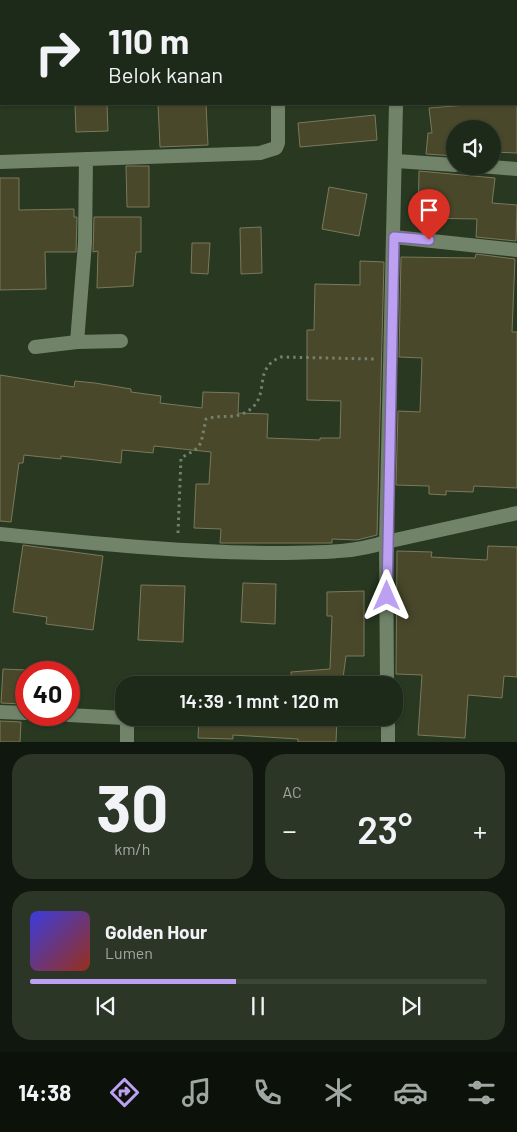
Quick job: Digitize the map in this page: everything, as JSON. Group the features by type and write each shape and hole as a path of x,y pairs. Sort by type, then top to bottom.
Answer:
{"street":[{"path":"0,162 260,153 276,148 278,143 278,105"},
{"path":"387,676 386,542 392,360 396,105"},
{"path":"77,342 85,243 86,159"},
{"path":"396,161 446,164"},
{"path":"501,168 517,169"},
{"path":"394,237 517,250"},
{"path":"35,347 77,342 121,340"},
{"path":"0,534 221,553 341,552 366,549 386,542 517,513"},
{"path":"0,712 15,713"},
{"path":"80,716 124,718 127,724 127,742"},
{"path":"388,726 388,742"}],"path":[{"path":"177,550 181,458 195,450 201,442 206,419 237,417 255,405 260,396 265,370 270,361 281,356 392,360"}],"building":[{"path":"75,105 107,105 108,131 76,132"},
{"path":"158,105 206,105 208,145 160,147"},
{"path":"467,105 517,105 517,153 501,152 501,120 446,120 446,155 426,154 428,133 432,133 429,108"},
{"path":"375,115 377,140 300,147 298,123"},
{"path":"126,166 149,166 149,207 127,207"},
{"path":"419,171 446,175 495,178 492,203 517,205 516,241 476,237 477,219 418,218"},
{"path":"0,178 19,178 19,210 74,209 74,217 77,217 76,252 45,252 46,289 0,290"},
{"path":"329,187 367,194 359,236 322,229"},
{"path":"94,217 141,217 141,252 136,252 133,286 97,288 98,251 93,252"},
{"path":"261,227 262,273 241,274 240,228"},
{"path":"192,243 210,243 208,274 191,273"},
{"path":"476,254 515,259 512,332 517,332 517,488 474,486 473,492 446,491 446,495 429,494 429,486 396,485 398,411 420,412 422,358 399,357 401,257 475,258"},
{"path":"360,261 384,262 377,535 357,540 332,539 332,543 220,543 221,529 194,528 196,484 209,484 211,452 154,446 153,453 122,450 121,463 61,456 61,459 24,455 23,463 19,463 11,522 0,521 0,375 74,387 75,381 95,383 131,389 131,392 161,396 160,403 202,408 203,392 239,393 238,413 268,414 267,438 320,440 320,438 340,438 341,401 307,400 307,330 314,330 315,284 360,285"},
{"path":"23,545 103,556 93,630 46,624 47,617 13,612"},
{"path":"488,546 517,547 517,677 504,676 502,698 468,695 465,738 418,735 422,675 396,674 397,551 432,552 431,557 487,560"},
{"path":"243,583 276,584 275,624 241,622"},
{"path":"141,585 185,586 183,642 138,640"},
{"path":"364,591 364,656 346,656 343,676 291,676 291,672 330,669 332,616 327,616 327,592"},
{"path":"3,669 15,670 15,704 1,703"},
{"path":"0,721 15,722 15,726 21,726 20,742 0,742"},
{"path":"199,726 337,726 336,742 298,742 298,739 233,735 233,739 198,738"}],"route":[{"path":"387,596 386,542 394,237 429,240"}]}
